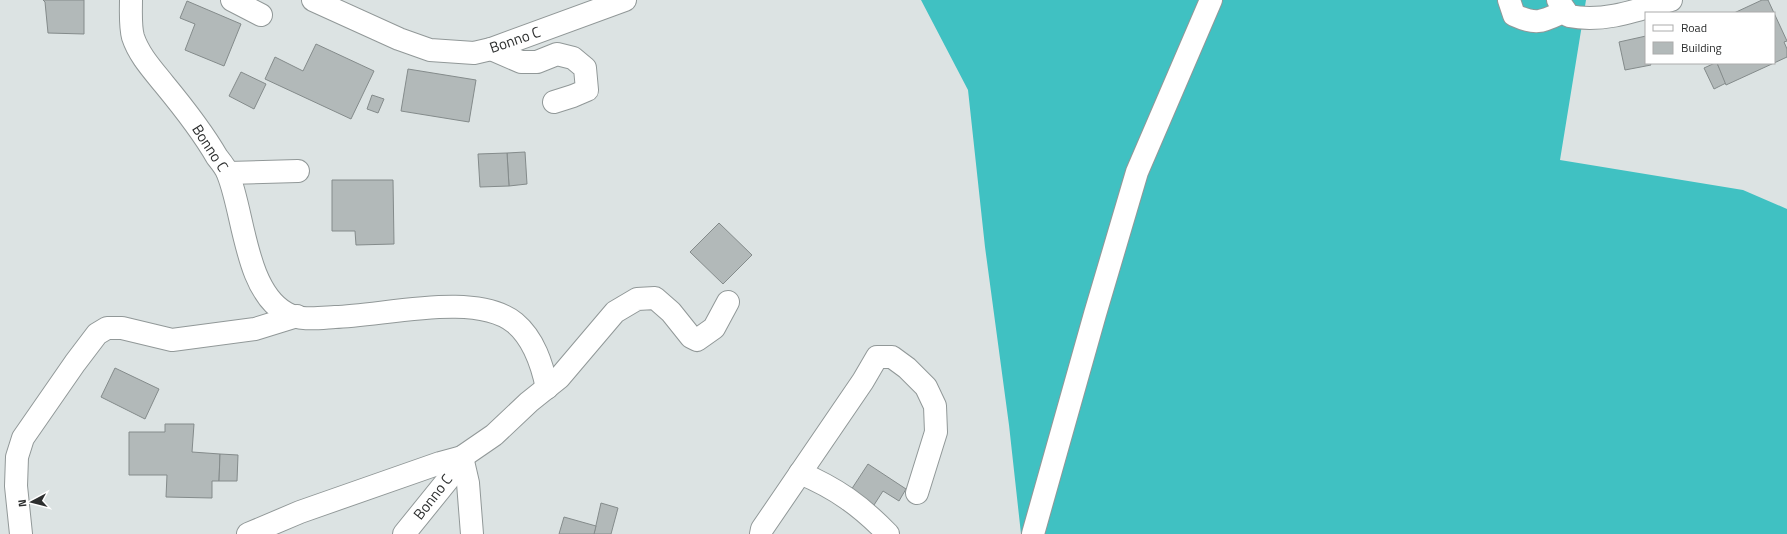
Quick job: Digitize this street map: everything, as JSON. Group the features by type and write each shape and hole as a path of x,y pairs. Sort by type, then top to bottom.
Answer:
{"street":[{"name":"Bonno C","path":"131,0 133,36 143,58 209,143 228,173 249,256 257,279 277,306 286,313 297,316"},
{"path":"232,0 261,14"},
{"name":"Bonno C","path":"313,0 399,39 430,50 474,53 491,49 625,0"},
{"path":"1033,534 1137,172 1211,0"},
{"path":"1510,0 1514,15 1524,20 1542,22 1561,6 1569,16 1585,19 1606,17 1633,6 1671,0"},
{"path":"491,49 521,62 537,62 557,54 572,58 585,68 587,90 554,102"},
{"path":"228,173 298,171"},
{"path":"248,534 308,510 440,463 462,459 494,435 529,402 559,378 615,312 637,299 655,298 671,312 691,337 697,340 714,328 728,302"},
{"path":"21,534 16,472 17,457 23,438 97,334 107,328 122,328 172,340 255,329 297,316 305,318 341,317 449,306 487,310 508,319 524,332 536,350 547,388"},
{"path":"761,534 762,529 863,381 877,357 892,357 906,368 926,388 935,406 936,432 917,493"},
{"name":"Bonno C","path":"404,534 462,459"},
{"path":"462,459 468,483 472,534"},
{"path":"800,473 820,481 856,503 888,534"}],"shaded area":[{"path":"921,0 1586,0 1560,160 1743,190 1787,209 1787,534 1021,534 1009,425 985,247 968,90"}],"building":[{"path":"43,0 84,0 84,34 48,33 45,2"},
{"path":"1762,0 1768,0 1774,12 1736,12"},
{"path":"187,1 241,24 224,66 185,50 195,24 180,18"},
{"path":"1775,15 1787,41 1784,42 1787,49 1787,57 1775,63"},
{"path":"1645,36 1645,64 1651,65 1625,70 1619,42"},
{"path":"316,44 374,71 351,119 265,79 275,57 303,71"},
{"path":"1713,64 1717,64 1726,83 1714,89 1704,68"},
{"path":"1717,64 1772,64 1726,85"},
{"path":"408,69 476,80 469,122 401,111"},
{"path":"241,72 266,84 254,109 229,96"},
{"path":"372,95 384,99 378,113 367,109"},
{"path":"525,152 527,184 509,186 507,153"},
{"path":"507,153 509,186 480,187 478,154"},
{"path":"332,180 393,180 394,244 356,245 355,231 332,231"},
{"path":"719,223 752,255 723,284 690,252"},
{"path":"115,368 159,389 145,419 101,397"},
{"path":"165,424 194,424 192,452 220,454 219,481 212,481 212,498 166,497 167,475 129,475 129,432 165,432"},
{"path":"220,454 238,455 237,481 219,481"},
{"path":"868,464 906,489 899,501 883,491 874,505 851,490"},
{"path":"601,503 618,508 611,534 594,534"},
{"path":"564,517 596,526 594,534 559,534"}]}
